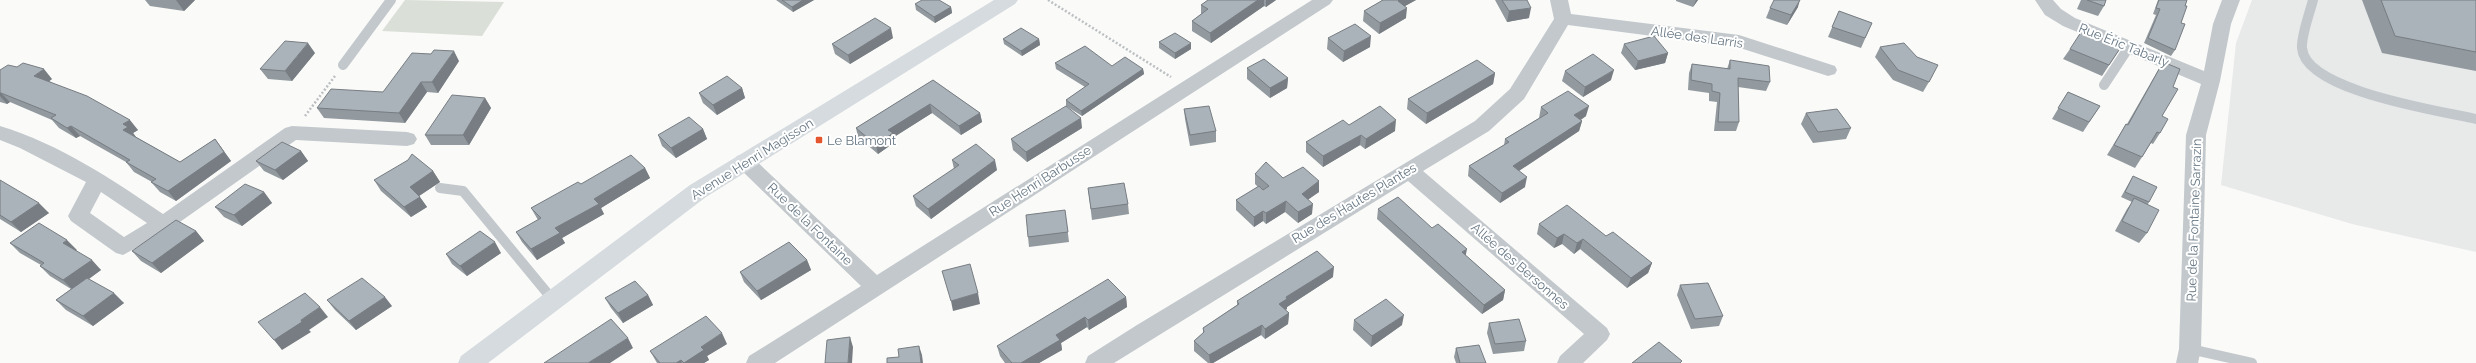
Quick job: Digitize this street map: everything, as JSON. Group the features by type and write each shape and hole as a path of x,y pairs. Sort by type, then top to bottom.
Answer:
{"main road":[{"name":"Avenue Henri Magisson","path":"470,363 698,191 744,161 828,112 1008,0"}],"street":[{"name":"Rue Henri Barbusse","path":"757,363 875,286 1324,0"},
{"name":"Rue Éric Tabarly","path":"2044,0 2054,14 2069,22 2211,81"},
{"name":"Rue de la Fontaine Sarrazin","path":"2189,356 2196,135 2211,81 2222,24 2231,0"},
{"name":"Allée des Larris","path":"1561,9 1739,41 1828,70"},
{"name":"Rue des Hautes Plantes","path":"1096,363 1408,170 1482,126 1517,94 1561,9"},
{"path":"97,179 78,216 123,247 163,224 292,133 407,139"},
{"path":"0,134 27,143 97,179 163,224"},
{"name":"Rue de la Fontaine","path":"744,161 875,286"},
{"name":"Allée des Bersonnes","path":"1408,170 1599,334 1568,363"}],"lane":[{"path":"343,65 391,0"},
{"path":"2313,0 2302,48 2309,63 2333,81 2360,93 2476,119"},
{"path":"2104,85 2129,47"},
{"path":"440,188 463,191 553,300"},
{"path":"2189,356 2252,363"}],"path":[{"path":"1048,0 1154,67"},
{"path":"292,133 343,65"}],"shaded area":[{"path":"405,0 504,2 482,36 382,31"},
{"path":"2252,0 2476,0 2476,252 2352,224 2221,185 2236,43"}],"building":[{"path":"782,0 803,0 792,7"},
{"path":"922,0 939,0 951,7 934,17 915,4"},
{"path":"1208,0 1258,0 1210,33 1192,21 1208,9 1201,5"},
{"path":"1383,0 1399,0 1398,1 1407,8 1380,23 1364,11"},
{"path":"1502,0 1527,0 1531,8 1509,11"},
{"path":"1774,0 1800,0 1791,15 1770,8"},
{"path":"2087,0 2106,0 2104,6"},
{"path":"2159,0 2187,0 2185,6 2187,6 2181,23 2185,24 2175,50 2148,38 2160,9 2156,8"},
{"path":"2381,0 2476,0 2476,52 2395,36"},
{"path":"1839,11 1872,23 1865,38 1832,27"},
{"path":"875,18 891,28 848,55 832,44"},
{"path":"1355,24 1371,36 1344,51 1328,38"},
{"path":"1021,28 1039,39 1021,51 1003,39"},
{"path":"2083,29 2121,47 2109,65 2070,49"},
{"path":"1175,33 1191,43 1175,53 1159,42"},
{"path":"1654,36 1668,53 1638,61 1624,44"},
{"path":"285,41 308,43 285,71 260,69"},
{"path":"1904,43 1917,57 1938,65 1929,82 1898,70 1880,47"},
{"path":"1085,46 1112,66 1125,57 1143,69 1081,111 1066,100 1089,84 1055,63"},
{"path":"434,50 454,51 432,82 421,82 399,113 317,108 331,89 383,92 412,53 431,54"},
{"path":"1593,54 1614,70 1585,87 1565,71"},
{"path":"1264,59 1288,78 1270,88 1247,68"},
{"path":"1477,60 1495,73 1427,113 1408,99"},
{"path":"1730,60 1769,66 1770,82 1738,78 1739,122 1718,122 1720,93 1712,91 1712,84 1691,80 1692,64 1730,69"},
{"path":"2163,62 2180,69 2173,87 2178,89 2162,116 2168,119 2160,133 2157,132 2142,157 2114,145 2126,124 2128,125"},
{"path":"23,63 44,69 34,76 87,96 130,120 123,124 128,127 123,130 180,162 215,139 224,152 168,191 151,182 156,179 126,162 130,160 71,126 67,128 51,118 56,115 0,93 0,70 8,65 17,67"},
{"path":"727,76 742,88 713,105 699,93"},
{"path":"933,80 980,113 959,126 930,104 888,130 893,133 876,145 856,128"},
{"path":"1568,91 1589,106 1574,115 1582,121 1513,166 1527,177 1502,193 1469,166 1509,142 1505,139 1548,113 1541,107"},
{"path":"2068,92 2100,106 2089,122 2058,108"},
{"path":"452,95 485,98 463,135 425,135"},
{"path":"1066,106 1081,118 1026,152 1011,139"},
{"path":"1209,106 1216,131 1190,135 1184,109"},
{"path":"1380,106 1396,120 1366,139 1361,135 1323,156 1306,142 1343,120 1349,125"},
{"path":"1837,109 1851,128 1818,132 1806,113"},
{"path":"689,117 703,129 671,148 658,135"},
{"path":"282,142 301,151 275,170 256,161"},
{"path":"976,144 995,160 928,209 913,196 959,165 952,160"},
{"path":"412,154 433,171 410,187 420,197 404,207 374,180 408,160"},
{"path":"631,155 645,168 594,199 599,204 555,228 560,233 531,249 516,232 541,218 531,208 578,182 581,184"},
{"path":"1266,162 1283,178 1303,167 1319,181 1302,194 1313,204 1298,212 1286,201 1266,213 1263,211 1254,217 1236,200 1259,186 1263,190 1269,186 1255,174"},
{"path":"2133,176 2157,187 2149,202 2125,192"},
{"path":"0,180 39,203 11,222 0,215"},
{"path":"1124,183 1128,204 1091,209 1088,188"},
{"path":"245,184 264,192 234,215 215,207"},
{"path":"1398,197 1432,228 1438,224 1467,249 1462,252 1505,290 1484,305 1378,209"},
{"path":"2134,198 2159,210 2147,233 2122,221"},
{"path":"1567,205 1606,236 1613,232 1652,263 1631,278 1583,239 1577,243 1564,234 1557,238 1539,224"},
{"path":"1065,210 1068,232 1028,237 1026,215"},
{"path":"176,220 196,231 152,263 132,251"},
{"path":"39,223 67,240 63,243 92,260 63,280 40,266 44,263 10,243"},
{"path":"480,231 495,242 460,266 446,254"},
{"path":"789,242 807,260 757,291 740,272"},
{"path":"1317,251 1334,267 1286,297 1287,299 1279,304 1289,313 1265,329 1262,325 1209,355 1194,341 1204,332 1203,328 1239,304 1237,301"},
{"path":"970,264 978,293 951,301 942,271"},
{"path":"87,278 114,293 83,316 56,300"},
{"path":"362,278 385,297 349,321 327,300"},
{"path":"1108,279 1126,297 1088,320 1085,317 1056,335 1060,340 1021,363 1012,363 997,346"},
{"path":"635,281 648,295 618,313 605,298"},
{"path":"1708,283 1723,316 1695,319 1680,285"},
{"path":"305,293 320,307 301,320 302,322 274,340 258,322"},
{"path":"1386,299 1404,315 1372,336 1354,320"},
{"path":"706,316 722,333 701,347 704,350 684,363 681,360 676,363 660,363 650,351"},
{"path":"611,319 628,338 588,363 544,363"},
{"path":"1519,319 1526,341 1495,344 1489,323"},
{"path":"850,337 848,363 825,363 827,340"},
{"path":"1659,342 1682,361 1680,363 1632,363"},
{"path":"1479,345 1486,363 1460,363 1456,348"},
{"path":"919,346 921,363 887,363 887,358 899,357 898,349"}],"place":[{"name":"Le Blamont","path":"819,140"}]}
